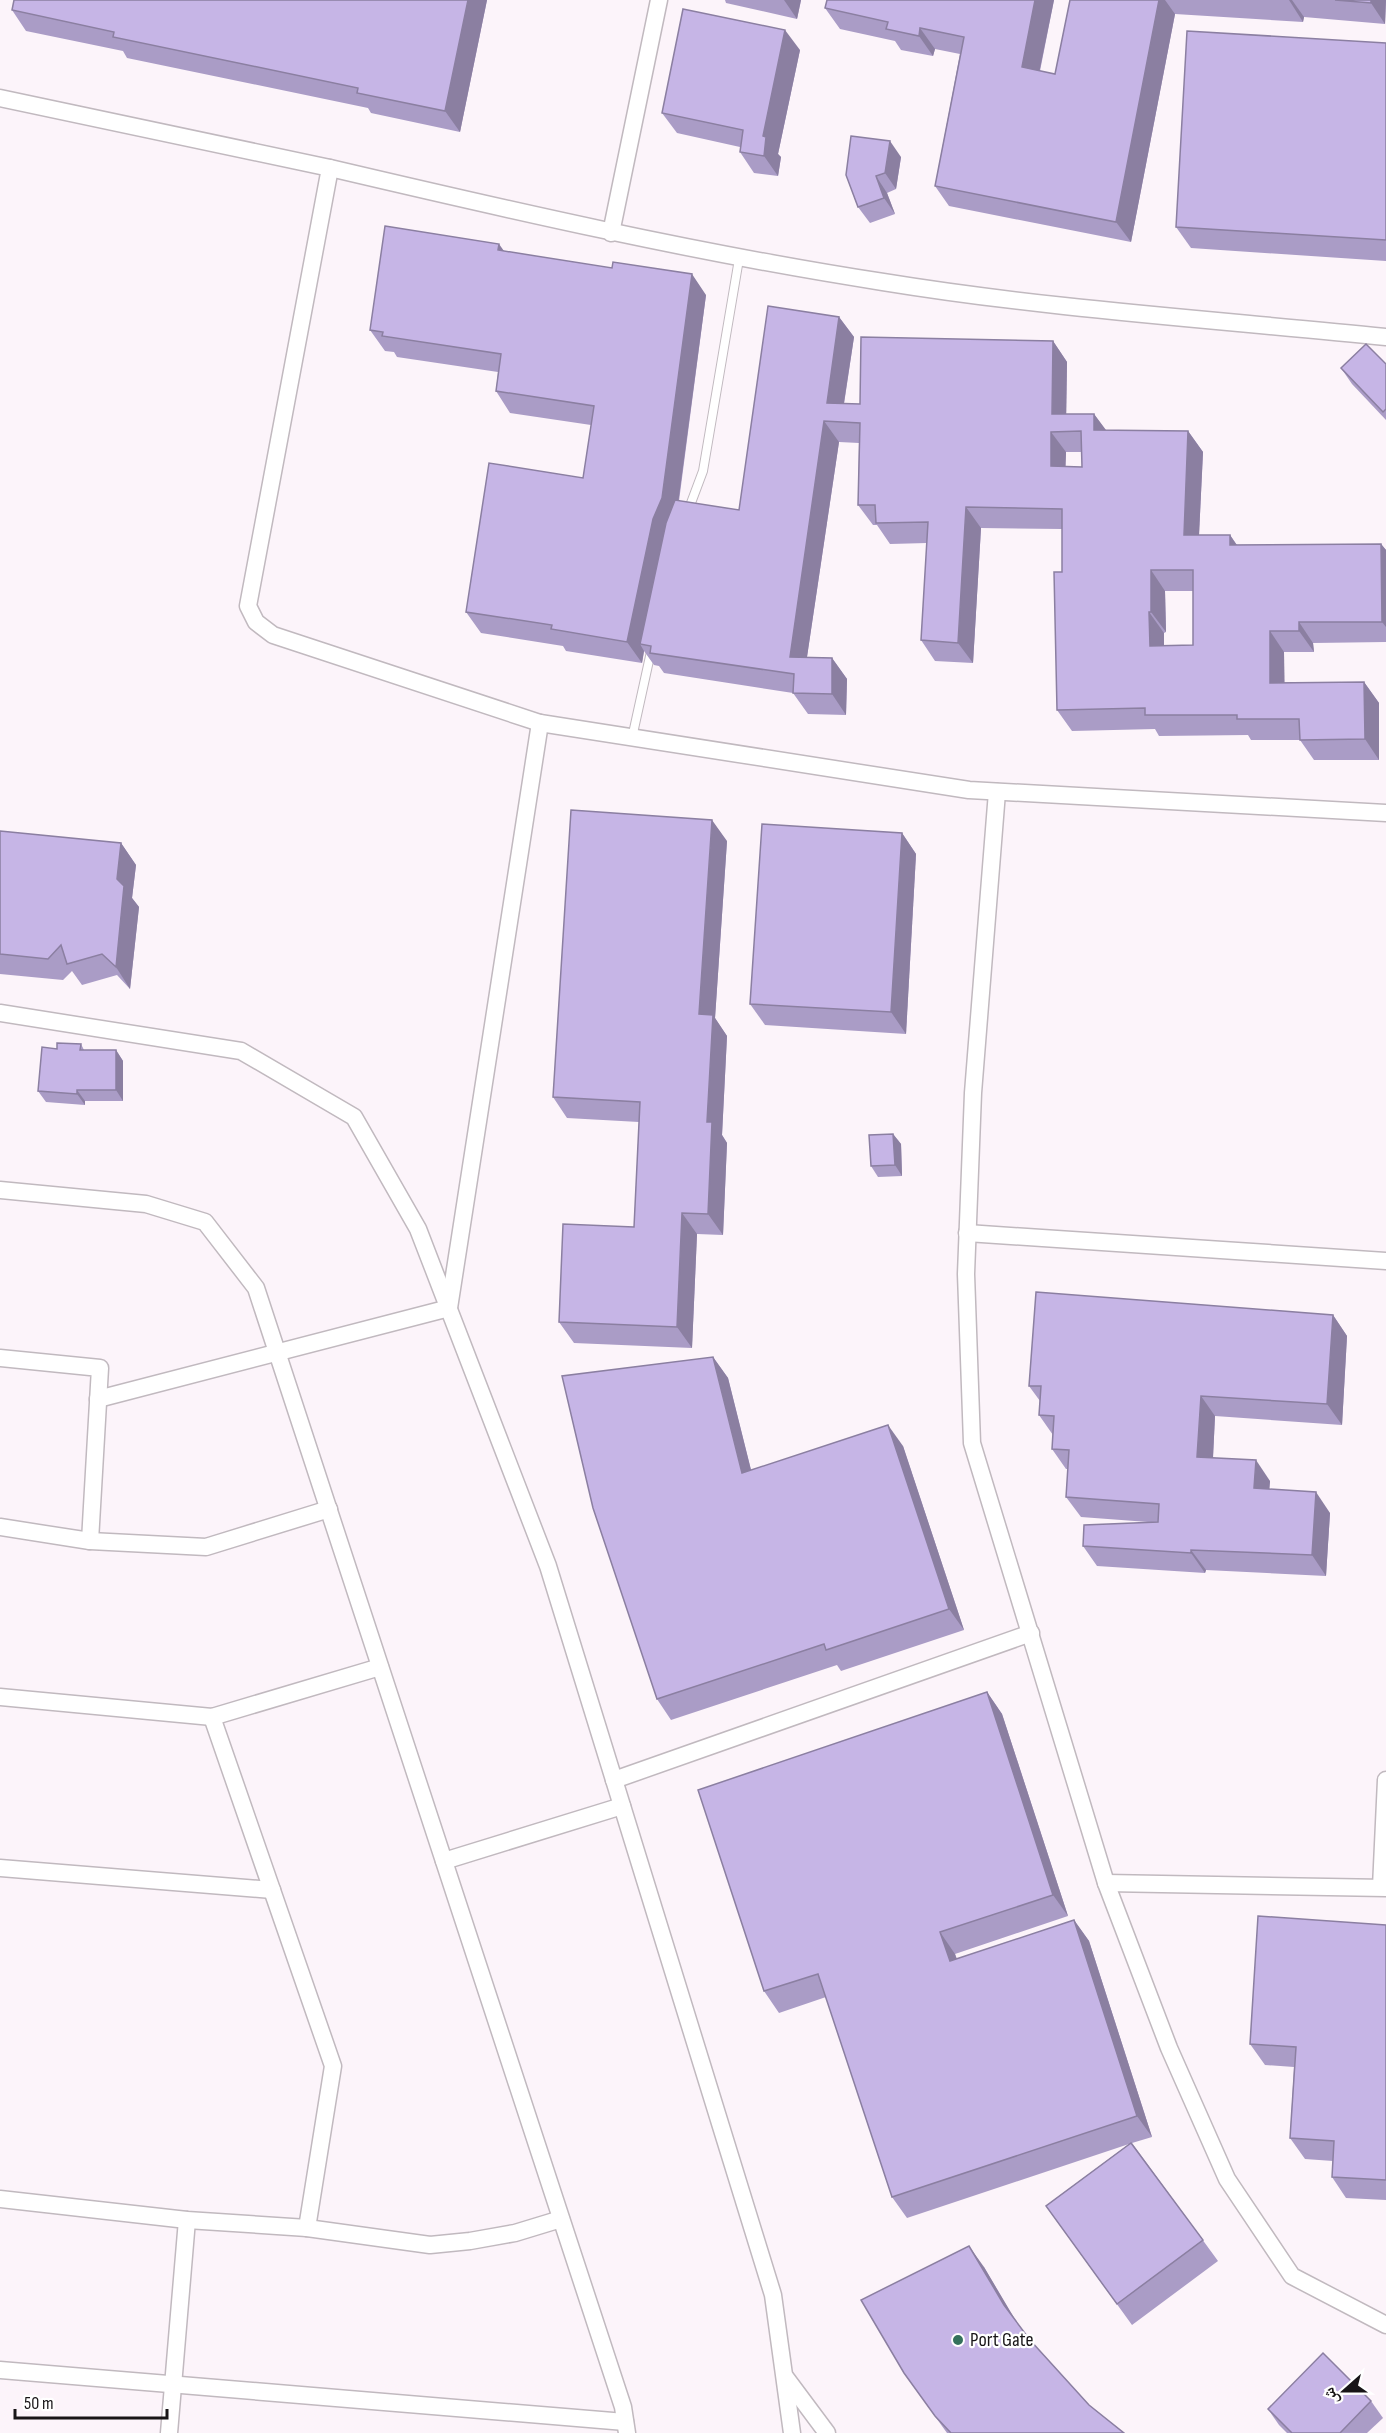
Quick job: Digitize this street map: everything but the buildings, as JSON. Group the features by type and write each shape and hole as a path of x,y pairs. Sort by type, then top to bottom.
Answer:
{"street":[{"path":"611,233 659,0"},
{"path":"0,98 330,168 611,233 739,259 886,283 1008,299 1386,337"},
{"path":"330,168 248,606 256,622 273,635 540,723 632,738 969,790 1386,813"},
{"path":"448,1308 540,723"},
{"path":"997,792 973,1093 967,1233 966,1274 972,1443 1106,1883 1169,2048 1227,2179 1292,2276 1386,2325"},
{"path":"0,1013 241,1052 354,1117 418,1228 548,1566 773,2295 792,2433"},
{"path":"0,1190 146,1204 205,1222 256,1288 561,2219 626,2427 174,2384 0,2370"},
{"path":"967,1233 1386,1261"},
{"path":"98,1399 448,1308"},
{"path":"0,1358 100,1368 90,1540"},
{"path":"0,1527 90,1540 206,1547 328,1509"},
{"path":"614,1780 1031,1633"},
{"path":"0,1697 212,1717 380,1667"},
{"path":"212,1717 333,2066 307,2228"},
{"path":"1106,1883 1384,1888 1386,1780"},
{"path":"444,1862 622,1806"},
{"path":"0,1868 272,1890"},
{"path":"0,2199 187,2220 307,2228 430,2245 514,2233 561,2219"},
{"path":"169,2433 187,2220"},
{"path":"784,2376 826,2433"}],"lane":[{"path":"685,516 697,493 703,471 739,259"},
{"path":"632,738 655,634"}],"place":[{"name":"Port Gate","path":"958,2340"}]}
